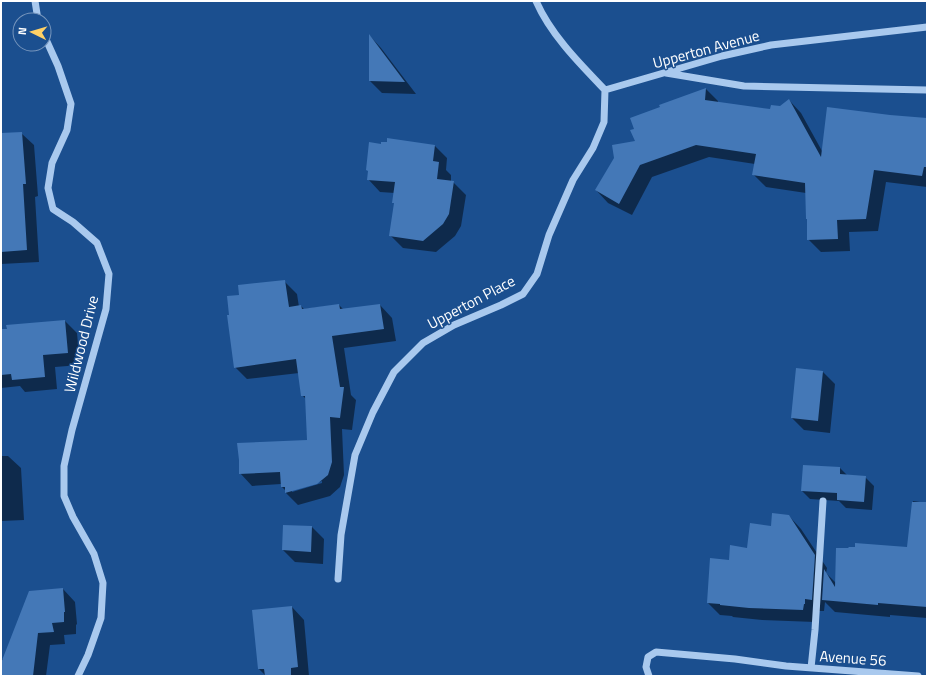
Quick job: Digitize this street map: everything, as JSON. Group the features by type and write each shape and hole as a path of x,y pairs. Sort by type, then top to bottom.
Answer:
{"street":[{"path":"35,1 37,12"},
{"path":"536,1 541,13 562,42 605,90"},
{"name":"Upperton Avenue","path":"605,90 722,56 771,45 927,27"},
{"name":"Wildwood Drive","path":"52,52 71,104 67,130 52,163 48,188 53,208 73,222 97,243 109,274 106,309 72,430 64,466 64,496 73,517 94,554 103,583 102,618 78,676"},
{"path":"664,73 744,86 927,90"},
{"name":"Upperton Place","path":"338,579 341,535 355,455 373,412 394,372 423,343 454,325 523,294 537,274 549,236 573,180 593,148 604,122 605,90"},
{"path":"811,668 815,630 823,501"},
{"name":"Avenue 56","path":"649,676 646,667 648,657 656,652 735,659 786,666 918,676"}],"building":[{"path":"369,34 405,82 369,81"},
{"path":"706,88 705,100 770,109 771,105 780,106 789,99 821,157 827,107 927,118 927,167 924,167 922,176 874,170 866,219 837,220 838,239 807,240 805,183 752,175 756,154 696,145 640,165 619,204 595,190 614,158 612,145 635,141 630,130 634,129 630,118 660,107 659,105"},
{"path":"22,132 26,184 23,184 27,250 1,252 1,133"},
{"path":"387,138 435,145 433,161 439,162 437,179 454,181 449,214 443,224 423,241 389,236 394,203 392,203 395,182 367,180 368,171 366,170 369,142 381,144 381,142 387,142"},
{"path":"285,280 289,307 301,305 302,309 339,304 340,309 380,304 384,329 332,336 340,387 344,387 340,418 330,417 332,462 328,475 317,484 285,493 285,487 281,487 280,472 239,474 237,443 307,440 305,396 301,396 296,359 234,368 227,315 229,315 227,296 239,295 238,285"},
{"path":"65,320 68,353 43,355 45,377 12,380 11,374 1,375 1,329 7,329 6,325"},
{"path":"796,368 823,371 818,421 791,418"},
{"path":"803,465 840,467 840,474 866,476 864,502 837,500 837,493 801,491"},
{"path":"912,502 927,502 927,607 878,603 878,605 822,600 824,569 835,587 836,548 855,547 855,543 907,547"},
{"path":"772,513 789,515 815,555 812,600 805,599 803,610 749,608 707,603 710,558 729,560 730,545 747,548 750,523 771,526"},
{"path":"283,525 312,526 311,552 282,550"},
{"path":"63,588 65,612 64,622 52,623 54,632 38,633 33,676 1,676 1,663 29,591"},
{"path":"292,606 298,667 291,668 291,676 265,676 264,669 258,669 252,610"}]}
